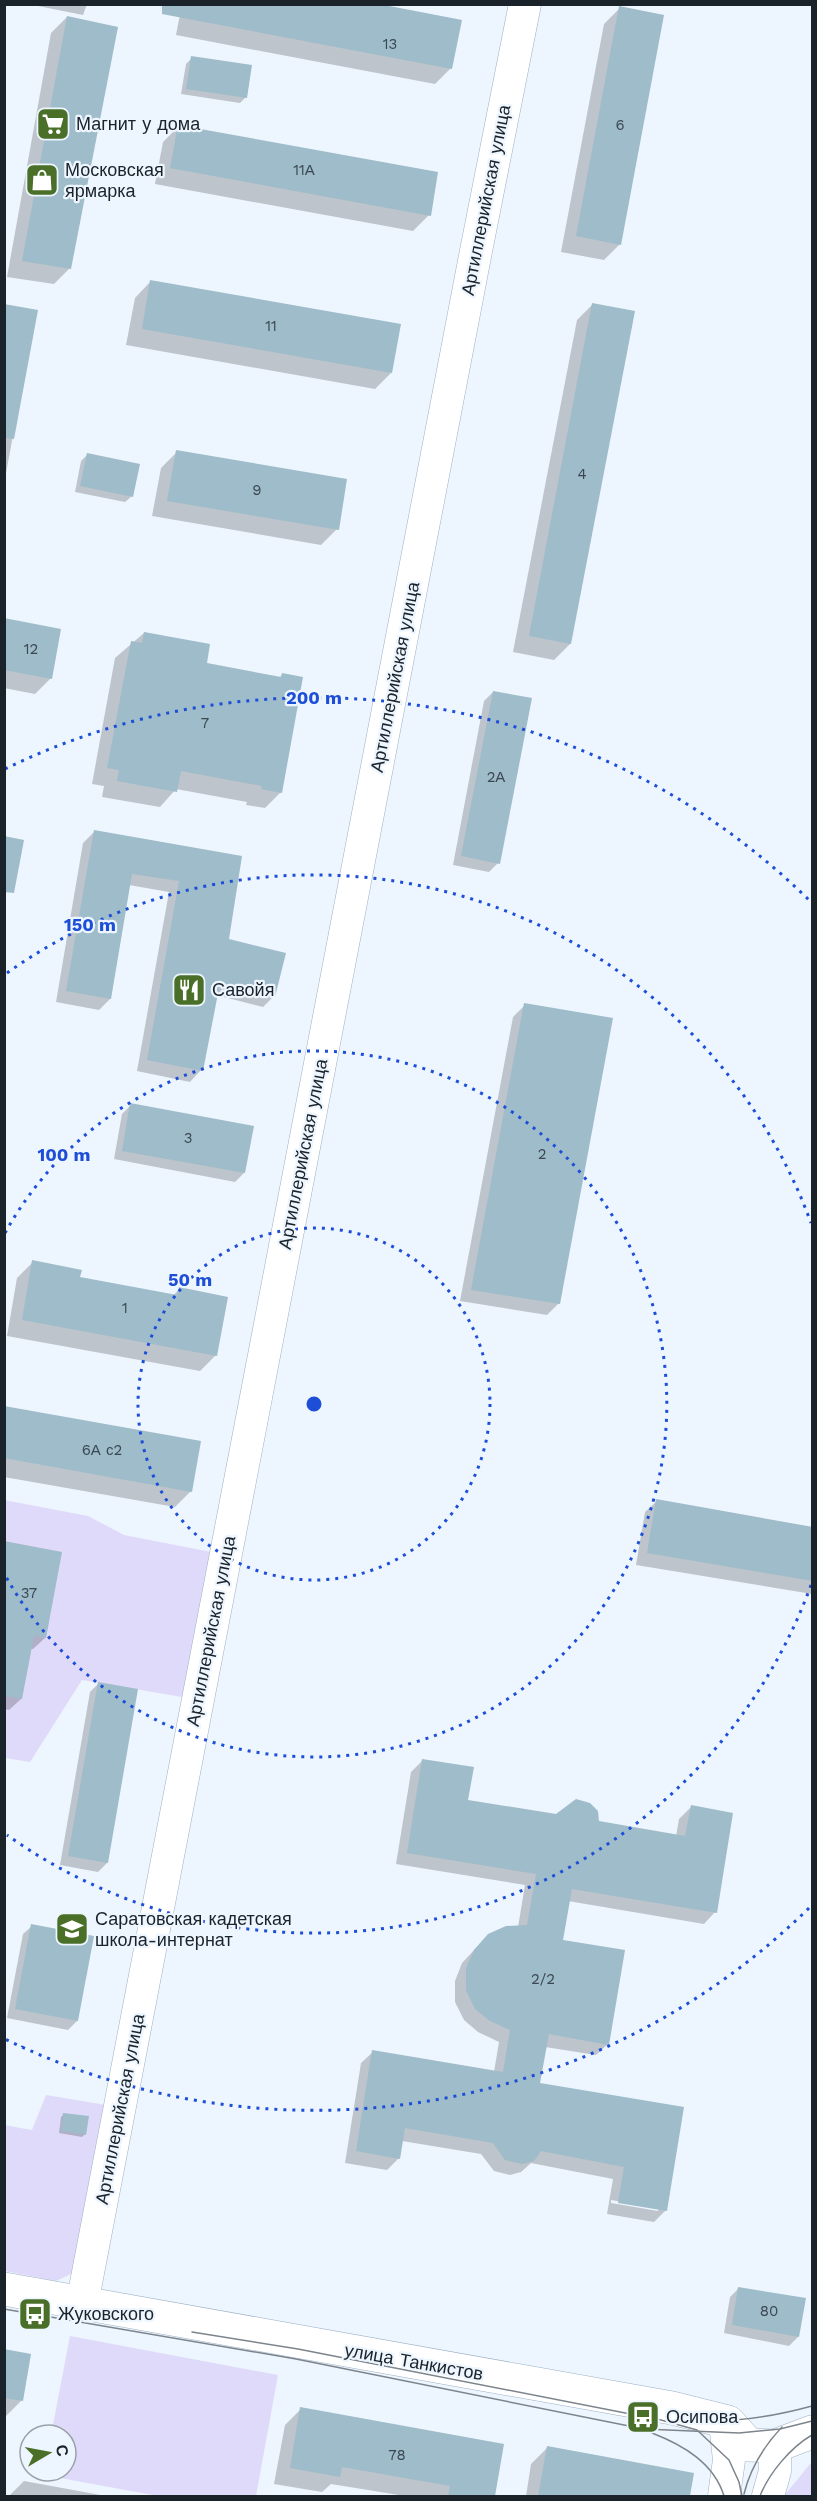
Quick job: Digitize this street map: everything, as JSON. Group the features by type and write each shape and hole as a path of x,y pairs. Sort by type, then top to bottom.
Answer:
{"main road":[{"name":"улица Танкистов","path":"4,2289 672,2408 745,2443"},
{"path":"745,2443 813,2432"}],"street":[{"name":"Артиллерийская улица","path":"82,2304 525,4"},
{"path":"724,2496 745,2443 775,2470 768,2496"}],"shaded area":[{"path":"4,1500 88,1516 124,1535 211,1552 182,1697 82,1680 30,1762 5,1758"},
{"path":"46,2095 106,2105 73,2273 56,2281 5,2271 4,2125 32,2130"},
{"path":"70,2336 278,2375 256,2496 158,2496 78,2481 78,2423 53,2423"},
{"path":"812,2463 812,2496 784,2496 810,2464"}],"building":[{"path":"162,4 379,4 462,20 452,69 162,14"},
{"path":"619,6 664,15 621,245 576,236"},
{"path":"67,16 118,27 71,269 22,261"},
{"path":"191,56 252,65 247,98 186,89"},
{"path":"178,125 438,172 431,216 170,168"},
{"path":"150,280 401,324 392,373 142,329"},
{"path":"592,303 635,311 571,644 529,636"},
{"path":"4,304 38,310 14,439 4,438"},
{"path":"176,450 347,479 339,530 167,501"},
{"path":"87,453 140,464 133,497 80,486"},
{"path":"4,618 61,629 52,679 4,670"},
{"path":"144,632 210,644 207,663 281,677 282,673 303,677 282,793 261,789 262,786 181,771 177,792 117,781 119,770 107,768 131,641 142,643"},
{"path":"493,691 532,698 500,864 461,856"},
{"path":"94,830 242,856 229,939 286,953 275,997 220,983 203,1071 147,1060 179,881 132,874 111,999 66,991"},
{"path":"4,836 24,840 14,893 4,892"},
{"path":"524,1003 613,1018 560,1304 471,1290"},
{"path":"130,1103 254,1126 245,1173 122,1151"},
{"path":"32,1260 82,1270 80,1277 177,1295 179,1287 228,1297 217,1356 22,1320"},
{"path":"4,1406 201,1441 192,1492 4,1458"},
{"path":"656,1499 813,1527 813,1581 647,1553"},
{"path":"4,1541 62,1552 46,1638 34,1636 22,1699 4,1696"},
{"path":"98,1682 138,1689 108,1863 68,1856"},
{"path":"422,1759 474,1767 468,1800 556,1814 576,1799 590,1803 598,1811 599,1821 685,1836 691,1805 733,1813 717,1913 572,1889 563,1940 625,1950 609,2045 549,2034 540,2083 684,2107 667,2211 618,2203 624,2167 541,2151 534,2161 522,2164 505,2160 493,2143 405,2128 400,2159 356,2151 372,2050 503,2072 510,2030 490,2021 475,2009 466,1990 466,1968 474,1950 488,1934 506,1926 527,1925 536,1874 407,1853"},
{"path":"31,1924 94,1936 78,2021 15,2009"},
{"path":"63,2113 89,2116 86,2135 61,2131"},
{"path":"738,2287 806,2298 799,2337 732,2325"},
{"path":"4,2349 31,2354 23,2401 4,2398"},
{"path":"300,2407 504,2444 495,2496 448,2496 450,2486 342,2467 340,2477 290,2468"},
{"path":"547,2446 694,2473 690,2496 538,2496"}],"tram line":[{"path":"4,2309 296,2359 644,2429 739,2433 780,2429 812,2421"},
{"path":"192,2332 298,2349 661,2420 697,2430 729,2460 739,2482 742,2496"},
{"path":"691,2421 752,2418 812,2406"},
{"path":"744,2494 758,2458 782,2427"},
{"path":"652,2433 675,2443 696,2457 713,2474 724,2496"},
{"path":"760,2496 769,2478 782,2461 796,2446 812,2435"}],"place":[{"name":"Магнит у дома","path":"53,124"},
{"name":"Московская ярмарка","path":"42,180"},
{"name":"Савойя","path":"189,990"},
{"name":"Саратовская кадетская школа-интернат","path":"72,1929"},
{"name":"Жуковского","path":"35,2314"},
{"name":"Осипова","path":"643,2417"}]}
